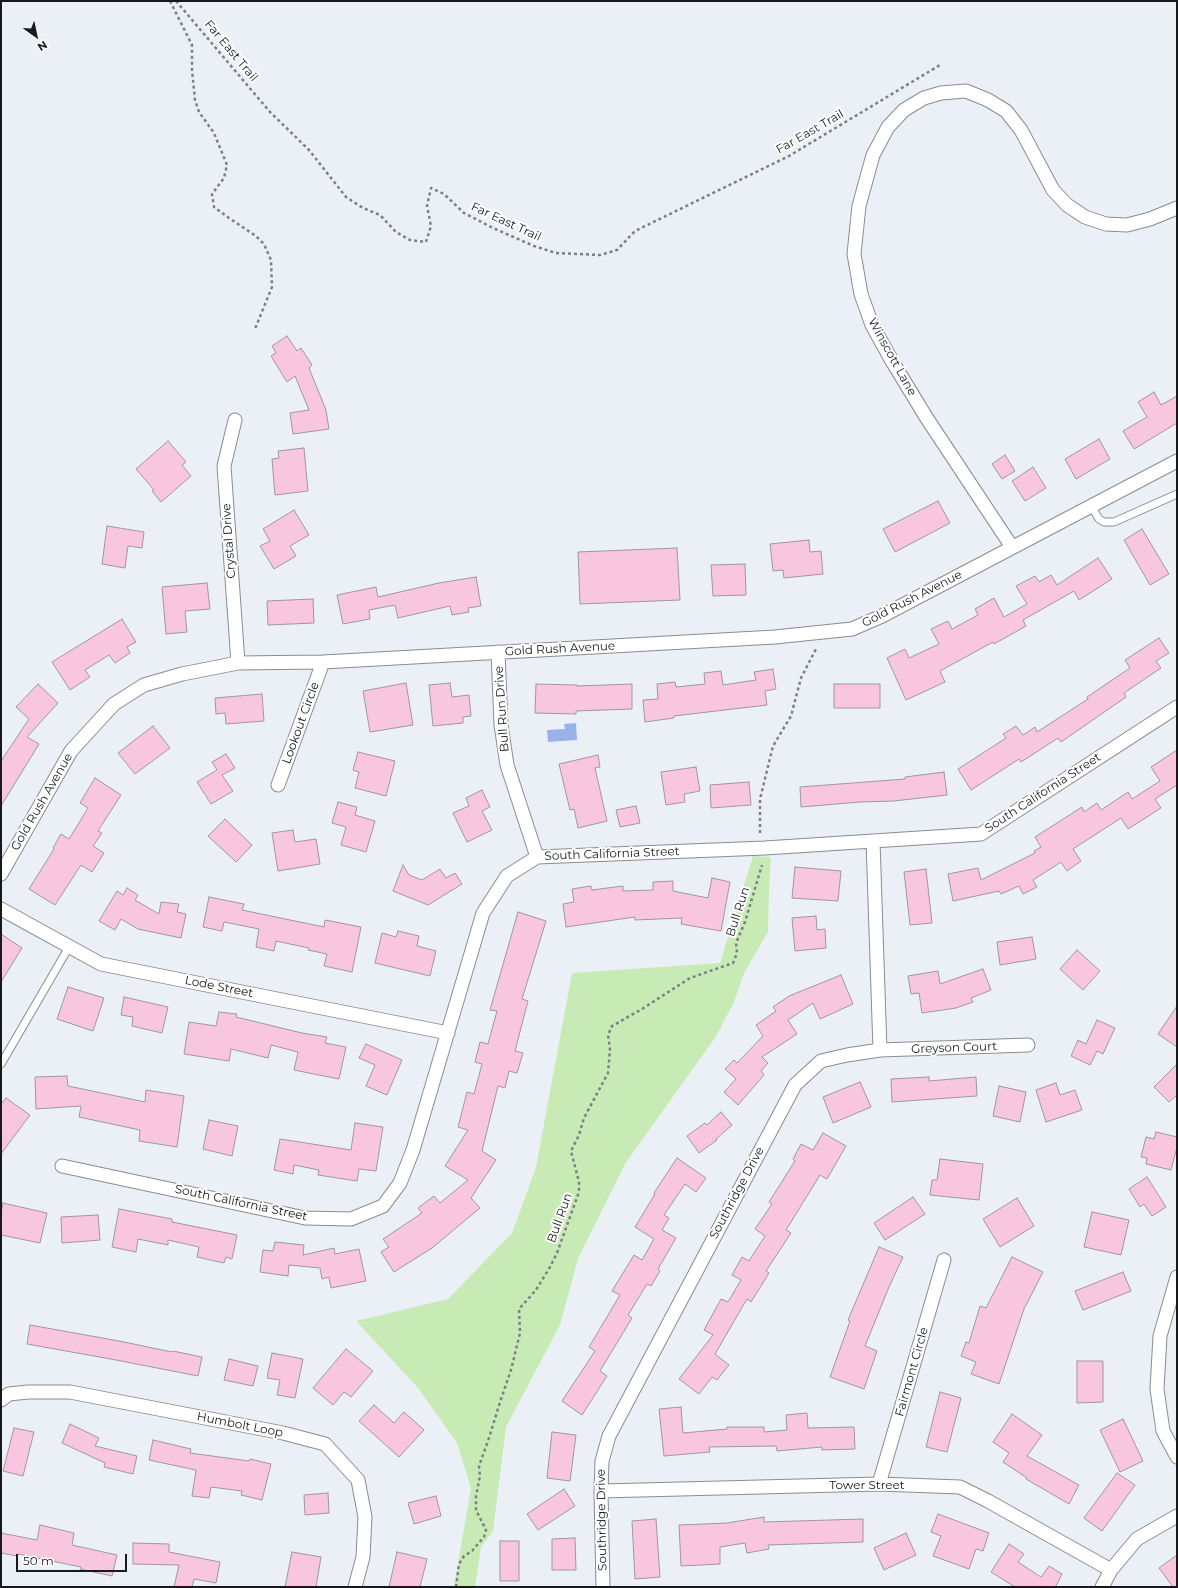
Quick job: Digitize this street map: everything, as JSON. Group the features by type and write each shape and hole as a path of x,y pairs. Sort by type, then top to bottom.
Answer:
{"street":[{"name":"Winscott Lane","path":"1012,547 926,417 892,361 872,325 861,294 854,254 859,206 873,155 888,127 904,110 924,98 941,93 966,91 988,100 1006,111 1021,130 1053,190 1067,205 1085,218 1106,224 1127,225 1150,219 1177,208"},
{"name":"Crystal Drive","path":"235,420 224,466 238,663"},
{"name":"Gold Rush Avenue","path":"1,874 72,751 114,704 144,685 182,674 238,663 323,662 775,637 852,629 882,616 1177,461"},
{"name":"Bull Run Drive","path":"498,652 501,725 507,765 537,857"},
{"name":"Lookout Circle","path":"278,785 323,662"},
{"name":"South California Street","path":"62,1166 305,1218 351,1219 383,1206 400,1183 413,1150 483,913 507,876 537,857 765,848 981,834 1177,707"},
{"path":"872,842 880,1050"},
{"name":"Lode Street","path":"1,909 101,964 448,1033"},
{"name":"Greyson Court","path":"880,1050 1028,1045"},
{"name":"Southridge Drive","path":"603,1587 601,1491 602,1461 609,1436 794,1085 820,1062 847,1055 880,1050"},
{"name":"Fairmont Circle","path":"879,1484 944,1260"},
{"path":"1177,1277 1160,1336 1157,1389 1163,1431 1177,1457"},
{"name":"Humbolt Loop","path":"1,1400 9,1394 28,1392 70,1392 283,1434 325,1444 358,1480 365,1517 363,1557 355,1587"},
{"name":"Tower Street","path":"601,1491 879,1484 960,1487 988,1501 1111,1570"},
{"path":"1102,1587 1111,1570 1138,1539 1177,1516"}],"lane":[{"path":"1091,506 1099,519 1104,522 1114,522 1177,494"},
{"path":"1,1064 69,947"}],"path":[{"path":"170,1 192,45 192,70 195,100 199,112 214,133 227,165 224,178 212,194 214,207 256,236 264,244 271,260 272,287 255,329"},
{"name":"Far East Trail","path":"176,1 270,112 309,150 346,197 363,208 380,215 396,232 410,240 426,242 431,226 428,206 431,188 444,194 464,213 493,228 534,246 556,253 600,255 617,250 635,231 789,156 940,65"},
{"path":"760,833 760,800 773,746 790,716 800,678 816,649"},
{"name":"Bull Run","path":"456,1587 459,1564 464,1556 472,1551 484,1537 486,1530 476,1510 476,1496 480,1476 478,1466 489,1438 511,1370 520,1333 519,1309 536,1290 550,1267 557,1253 579,1192 579,1182 570,1151 579,1135 584,1118 608,1073 610,1049 608,1035 612,1026 642,1009 690,978 733,963 737,953 736,943 745,922 762,864"}],"green space":[{"path":"753,856 771,857 768,932 744,973 734,1002 715,1038 625,1164 578,1259 560,1325 506,1427 493,1531 481,1547 475,1587 454,1587 471,1488 457,1443 418,1388 356,1321 448,1299 512,1233 536,1167 572,973 720,963"}],"water":[{"path":"576,723 577,740 548,742 547,730 565,729 564,724"}],"building":[{"path":"287,336 297,351 301,348 312,365 309,368 326,410 329,429 293,434 290,413 309,410 295,376 287,382 271,356 276,353 272,346"},
{"path":"1154,392 1161,405 1177,396 1177,423 1134,449 1123,431 1147,417 1138,402"},
{"path":"1099,439 1110,459 1076,479 1065,459"},
{"path":"168,441 186,462 182,465 191,476 161,502 152,491 154,490 136,469"},
{"path":"304,448 308,491 275,495 272,459 279,458 278,451"},
{"path":"1005,455 1015,471 1002,479 992,464"},
{"path":"1033,467 1046,488 1025,501 1012,481"},
{"path":"938,501 950,523 895,552 883,529"},
{"path":"294,510 309,535 290,546 296,556 274,569 260,546 270,541 263,529"},
{"path":"107,526 144,532 142,548 128,546 125,568 102,564"},
{"path":"1142,529 1169,574 1150,585 1124,540"},
{"path":"809,540 810,552 821,551 823,574 784,578 783,570 773,571 770,544"},
{"path":"677,548 680,600 580,604 578,552"},
{"path":"1098,558 1112,579 1079,600 1074,591 1023,620 1026,626 940,671 945,682 906,700 887,658 905,649 909,658 939,644 931,629 948,621 952,629 978,615 975,609 994,598 1004,617 1027,604 1016,586 1035,576 1039,582 1051,575 1057,585"},
{"path":"745,564 746,595 713,596 711,565"},
{"path":"476,577 481,606 468,608 469,612 452,615 450,606 398,618 395,605 369,610 370,619 343,624 337,595 376,587 378,597 439,583"},
{"path":"207,583 210,609 185,611 187,632 166,634 162,587"},
{"path":"313,599 314,623 268,625 267,601"},
{"path":"122,619 136,642 127,647 130,653 115,663 109,655 85,670 90,677 70,690 52,662"},
{"path":"1159,638 1169,653 1156,661 1161,668 1124,693 1126,697 1061,742 1058,738 1021,762 1019,759 971,790 958,769 1006,738 1003,734 1016,726 1023,735 1035,727 1037,732 1088,699 1087,697 1130,668 1125,660"},
{"path":"773,669 776,689 765,691 767,705 674,716 674,718 645,722 643,700 658,699 657,684 675,682 676,687 705,684 704,673 721,671 723,685 756,680 754,672"},
{"path":"406,683 413,725 370,732 363,691"},
{"path":"450,683 452,697 469,695 471,716 463,717 463,723 433,726 429,685"},
{"path":"38,684 58,703 27,737 39,744 1,806 1,761 29,719 16,707"},
{"path":"536,684 577,686 632,684 632,709 576,711 576,714 535,713"},
{"path":"834,684 880,684 880,708 834,708"},
{"path":"262,694 264,721 226,724 225,713 216,714 215,698"},
{"path":"153,726 170,748 135,774 118,753"},
{"path":"1177,750 1177,785 1155,799 1161,808 1128,829 1121,818 1073,849 1081,861 1067,871 1061,862 1033,880 1037,887 1023,894 1019,886 1001,894 999,891 953,901 948,874 978,868 981,880 1035,853 1034,851 1041,847 1035,837 1082,807 1084,812 1097,803 1101,810 1128,792 1132,799 1160,781 1151,767"},
{"path":"358,752 395,761 386,796 355,788 359,772 353,770"},
{"path":"226,754 235,768 222,775 233,791 211,804 197,782 217,770 212,762"},
{"path":"598,755 600,767 595,768 607,821 578,828 574,809 570,810 559,764"},
{"path":"696,767 700,791 684,794 685,802 666,805 661,772"},
{"path":"944,772 947,795 894,801 801,807 800,787 905,779 905,777"},
{"path":"95,778 121,795 98,831 102,833 93,846 104,853 92,872 81,865 55,905 29,889 54,849 53,848 61,834 69,839 88,808 80,803"},
{"path":"749,782 751,805 711,808 710,785"},
{"path":"482,790 490,807 482,811 492,830 467,842 453,813 469,806 466,798"},
{"path":"338,802 357,807 355,815 375,821 366,852 341,845 346,827 332,823"},
{"path":"636,806 640,823 620,827 616,810"},
{"path":"225,819 252,845 236,862 208,836"},
{"path":"293,830 295,842 316,839 320,864 278,871 272,833"},
{"path":"403,865 409,875 422,880 440,869 446,878 455,873 462,884 428,905 393,891"},
{"path":"795,867 841,871 838,901 792,898"},
{"path":"926,869 932,923 910,925 904,872"},
{"path":"712,878 730,882 721,931 681,924 682,918 635,920 635,917 566,927 563,904 574,902 572,889 591,886 592,890 623,886 623,891 653,890 653,882 673,881 673,891 708,898"},
{"path":"127,888 138,895 135,900 159,914 161,902 179,904 177,912 186,914 181,938 138,929 121,919 115,930 99,921 117,891 123,895"},
{"path":"209,897 244,904 242,910 324,927 325,920 361,927 352,972 324,966 327,954 308,950 309,948 276,941 274,951 256,947 259,929 224,922 222,931 203,927"},
{"path":"518,912 546,921 522,999 528,1001 515,1051 523,1053 517,1073 509,1071 505,1088 498,1086 482,1151 496,1160 471,1198 480,1208 432,1248 394,1272 381,1252 389,1247 383,1239 422,1213 418,1208 434,1196 440,1203 468,1180 445,1166 468,1130 458,1127 467,1092 474,1094 482,1064 475,1062 480,1042 488,1044 497,1011 490,1010"},
{"path":"816,916 817,930 825,929 826,948 795,951 792,918"},
{"path":"398,931 419,936 417,946 436,951 430,976 375,963 382,933 396,937"},
{"path":"1,934 22,948 1,982"},
{"path":"1032,937 1036,959 1000,965 997,942"},
{"path":"1077,950 1100,971 1083,990 1060,969"},
{"path":"983,969 991,990 971,998 973,1002 956,1008 922,1013 919,993 911,994 908,976 938,971 940,984"},
{"path":"841,975 853,1004 820,1019 813,1003 788,1020 797,1034 762,1057 768,1063 761,1071 764,1075 738,1105 724,1092 736,1079 725,1069 734,1060 737,1063 763,1036 756,1025 776,1011 773,1007 789,996"},
{"path":"68,987 104,998 93,1031 57,1019"},
{"path":"124,997 168,1007 162,1033 132,1026 133,1017 121,1015"},
{"path":"1177,1006 1177,1047 1158,1034"},
{"path":"219,1012 237,1014 236,1017 302,1033 327,1037 325,1043 346,1047 339,1079 294,1070 298,1052 271,1045 268,1058 231,1049 229,1061 184,1054 189,1022 216,1026"},
{"path":"1097,1020 1115,1028 1103,1054 1097,1051 1090,1065 1071,1056 1078,1040 1086,1044"},
{"path":"366,1044 402,1060 387,1095 366,1086 375,1065 359,1058"},
{"path":"1177,1064 1177,1095 1169,1102 1154,1087"},
{"path":"67,1076 68,1086 145,1102 146,1090 184,1096 177,1147 139,1141 140,1130 79,1117 81,1106 36,1109 35,1077"},
{"path":"929,1077 929,1081 976,1077 977,1096 892,1102 891,1079"},
{"path":"860,1082 871,1107 833,1123 823,1097"},
{"path":"1056,1083 1060,1095 1075,1090 1082,1110 1046,1122 1036,1090"},
{"path":"999,1086 1026,1092 1020,1122 993,1116"},
{"path":"6,1098 30,1115 1,1154 1,1104"},
{"path":"721,1112 732,1125 716,1139 717,1140 699,1153 687,1136 705,1123 707,1125"},
{"path":"209,1120 238,1126 232,1156 203,1149"},
{"path":"355,1123 383,1127 376,1171 359,1169 357,1181 318,1175 319,1170 294,1165 293,1174 274,1170 280,1139 351,1150"},
{"path":"1156,1132 1177,1137 1177,1147 1171,1170 1146,1164 1147,1158 1141,1157 1146,1137 1154,1139"},
{"path":"823,1133 846,1146 827,1179 820,1175 786,1230 791,1233 766,1271 769,1273 751,1302 747,1299 715,1354 729,1365 717,1380 712,1377 699,1394 679,1379 713,1335 704,1330 721,1299 728,1302 741,1280 732,1275 742,1257 749,1261 765,1236 755,1229 772,1204 769,1202 795,1161 793,1159 801,1144 813,1150"},
{"path":"677,1158 706,1178 696,1192 685,1184 664,1215 669,1218 662,1230 676,1238 658,1269 660,1271 651,1286 647,1284 628,1315 632,1318 600,1371 607,1376 582,1415 562,1401 595,1351 589,1347 620,1295 612,1291 634,1255 642,1260 654,1239 635,1227 655,1194 654,1193"},
{"path":"940,1159 983,1164 979,1200 930,1195 932,1180 937,1180"},
{"path":"1147,1177 1166,1207 1152,1216 1144,1204 1140,1207 1129,1189"},
{"path":"913,1197 925,1214 885,1240 874,1223"},
{"path":"1017,1198 1034,1226 1000,1247 983,1219"},
{"path":"3,1203 47,1213 40,1243 1,1235 1,1213"},
{"path":"119,1209 172,1219 172,1222 237,1235 232,1259 226,1257 224,1263 197,1257 199,1247 168,1240 168,1245 138,1239 136,1252 112,1247"},
{"path":"1092,1212 1129,1220 1121,1255 1084,1247"},
{"path":"98,1215 100,1240 62,1243 61,1217"},
{"path":"275,1242 304,1245 303,1255 334,1248 335,1254 359,1249 366,1281 331,1288 329,1277 322,1279 320,1268 289,1265 288,1276 260,1272 263,1250 273,1251"},
{"path":"879,1247 903,1257 865,1346 877,1351 864,1389 830,1377 850,1321 848,1320"},
{"path":"1012,1257 1043,1272 1024,1309 999,1384 971,1374 976,1362 961,1356 966,1342 969,1343 980,1306 986,1308"},
{"path":"1123,1272 1131,1291 1083,1310 1075,1291"},
{"path":"30,1325 202,1357 198,1376 27,1344"},
{"path":"346,1349 373,1371 351,1397 344,1392 333,1405 313,1388"},
{"path":"272,1353 303,1359 295,1398 277,1395 280,1380 267,1378"},
{"path":"229,1359 258,1366 253,1386 224,1380"},
{"path":"1077,1361 1103,1361 1103,1402 1077,1403"},
{"path":"940,1392 961,1398 947,1452 926,1447"},
{"path":"374,1405 394,1423 404,1412 424,1430 399,1457 359,1421"},
{"path":"681,1407 683,1433 727,1429 727,1427 764,1427 764,1432 787,1430 786,1415 807,1413 808,1428 854,1427 855,1449 822,1450 822,1447 777,1451 776,1446 709,1447 710,1452 664,1456 659,1409"},
{"path":"1012,1414 1042,1435 1027,1456 1079,1485 1069,1504 1026,1479 1027,1478 1003,1462 1009,1453 993,1442"},
{"path":"1123,1419 1143,1461 1120,1472 1100,1430"},
{"path":"70,1424 99,1438 95,1446 137,1456 133,1474 104,1467 105,1463 62,1443"},
{"path":"14,1428 34,1432 23,1476 3,1471"},
{"path":"552,1432 576,1435 570,1481 547,1478"},
{"path":"153,1440 191,1449 190,1453 249,1461 250,1459 271,1464 262,1500 241,1495 242,1491 211,1487 209,1498 192,1496 196,1470 149,1460"},
{"path":"1117,1473 1135,1485 1102,1531 1084,1518"},
{"path":"564,1489 575,1506 538,1530 527,1514"},
{"path":"328,1493 329,1513 305,1515 304,1495"},
{"path":"436,1496 441,1516 414,1524 408,1503"},
{"path":"938,1514 989,1533 983,1551 976,1549 969,1569 933,1556 941,1536 931,1532"},
{"path":"764,1517 764,1522 863,1519 863,1542 768,1545 769,1549 747,1553 745,1543 720,1547 720,1564 681,1566 679,1525 727,1523"},
{"path":"656,1519 660,1577 635,1579 632,1521"},
{"path":"40,1525 74,1533 72,1545 117,1555 112,1576 80,1569 81,1567 18,1554 17,1556 1,1553 1,1533 37,1540"},
{"path":"906,1533 916,1555 884,1570 874,1548"},
{"path":"575,1538 576,1570 552,1570 552,1539"},
{"path":"500,1541 519,1541 519,1581 500,1581"},
{"path":"133,1543 169,1544 169,1552 220,1562 216,1583 194,1579 192,1587 174,1587 179,1565 133,1564"},
{"path":"1009,1544 1024,1554 1018,1562 1041,1577 1049,1566 1062,1574 1056,1586 1057,1587 1015,1587 991,1572"},
{"path":"292,1552 321,1557 316,1587 285,1587"},
{"path":"397,1552 427,1559 420,1587 389,1587"},
{"path":"1177,1555 1177,1587 1173,1587 1159,1568"}]}
